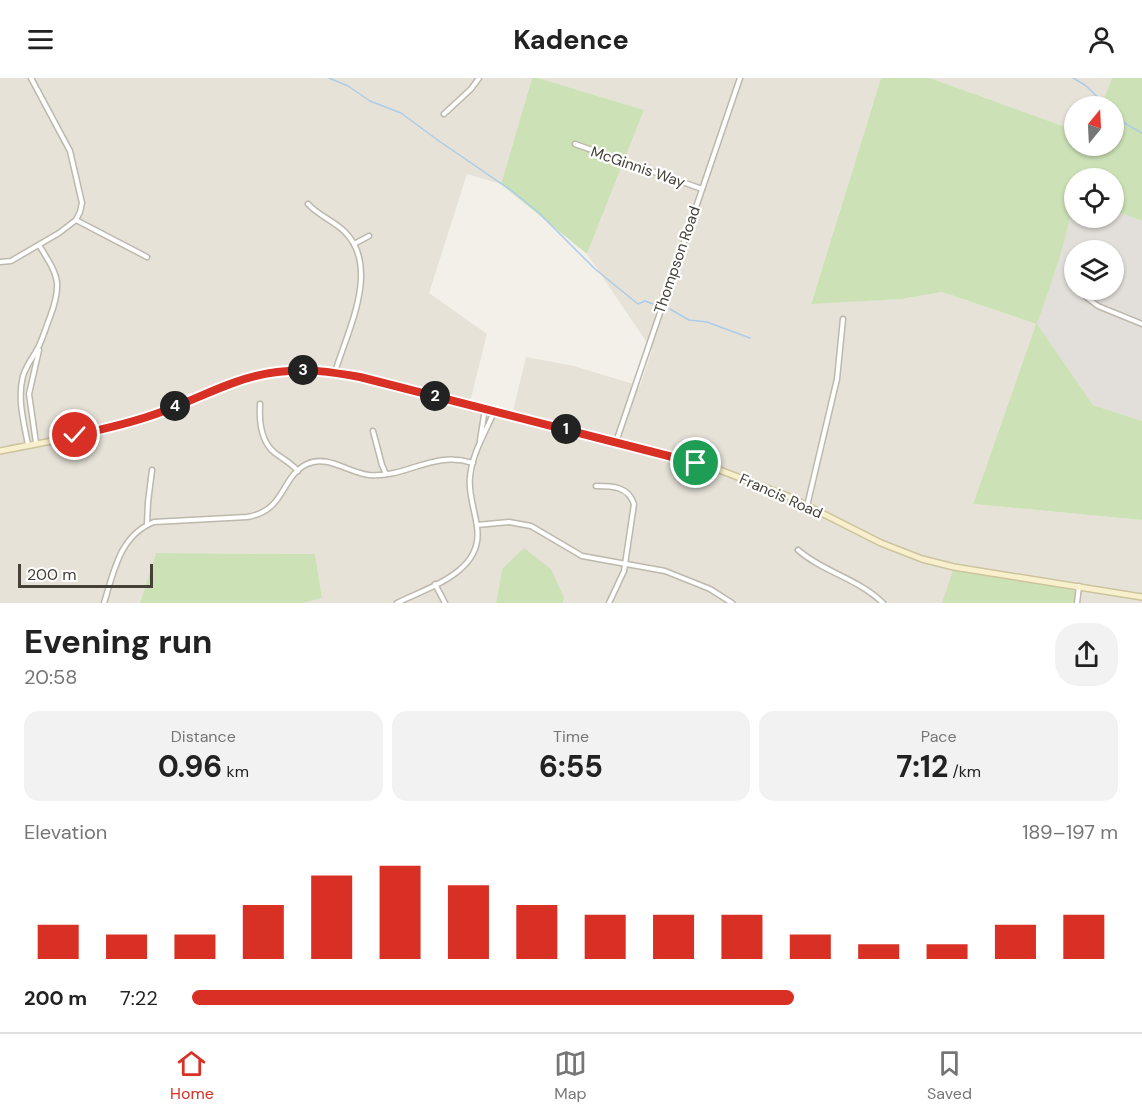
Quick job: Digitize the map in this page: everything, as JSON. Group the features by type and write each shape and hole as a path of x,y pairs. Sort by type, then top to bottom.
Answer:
{"street":[{"path":"0,262 11,261 76,220 82,203 74,163 65,138 31,78"},
{"path":"444,114 471,89 479,78"},
{"name":"Thompson Road","path":"616,442 740,78"},
{"name":"McGinnis Way","path":"575,144 702,189"},
{"path":"308,204 346,233 354,244 360,261 361,284 356,307 335,372"},
{"path":"76,220 147,257"},
{"path":"354,244 369,236"},
{"path":"36,443 29,394 39,345 56,300 58,287 54,269 39,245"},
{"path":"1090,300 1098,306 1142,324"},
{"path":"807,506 837,379 843,319"},
{"path":"28,445 20,401 21,388 26,367 39,345"},
{"name":"Francis Road","path":"0,451 135,421 219,387 263,374 298,370 335,372 717,469 770,489 881,543 922,560 976,571 1142,597"},
{"path":"260,404 261,424 267,443 298,471"},
{"path":"480,444 480,429 486,409"},
{"path":"397,603 461,570 473,556 477,543 477,525 469,487 473,464 494,411"},
{"path":"373,431 386,474"},
{"path":"104,603 123,548 135,532 147,524 247,517 260,514 278,500 298,471 306,465 319,461 370,475 386,474 439,459 462,460 473,464"},
{"path":"147,524 152,470"},
{"path":"596,486 618,487 632,499 633,510 624,565 621,578 609,603"},
{"path":"477,525 509,522 531,526 582,556 665,571 710,589 732,603"},
{"path":"798,550 808,559 873,593 883,603"},
{"path":"435,584 445,603"},
{"path":"1077,603 1079,586"}],"shaded area":[{"path":"0,78 532,78 501,184 467,174 429,293 487,334 470,402 513,411 526,357 574,366 640,386 652,350 587,254 644,110 538,78 881,78 811,303 902,299 942,292 1036,324 973,504 1142,520 1142,603 563,603 564,598 502,569 496,603 303,603 322,598 315,554 156,553 140,603 0,603"},
{"path":"930,78 1112,78 1105,96 1064,96 1064,126"},
{"path":"1124,214 1142,221 1142,421 1093,405 1036,324 1055,271 1066,228 1124,228"}],"green space":[{"path":"532,78 644,110 587,254 501,184"},
{"path":"881,78 930,78 1064,126 1064,156 1124,156 1124,96 1105,96 1112,78 1142,78 1142,221 1124,214 1124,168 1064,168 1064,228 1067,228 1037,324 1093,405 1142,421 1142,520 973,504 1036,324 942,292 902,299 811,304"},
{"path":"524,548 551,569 564,598 563,603 496,603 502,569"},
{"path":"156,553 315,554 322,598 303,603 140,603"},
{"path":"954,567 1079,586 1077,603 942,603"}],"waterway":[{"path":"329,78 348,86 370,101 401,113 512,191 538,212 595,269 638,304 645,301 656,305"},
{"path":"1073,78 1097,96"},
{"path":"1124,122 1142,133"},
{"path":"670,309 689,320 707,322 750,338"}],"route":[{"path":"75,435 135,421 219,387 248,378 289,370 317,370 360,377 696,463"}]}
